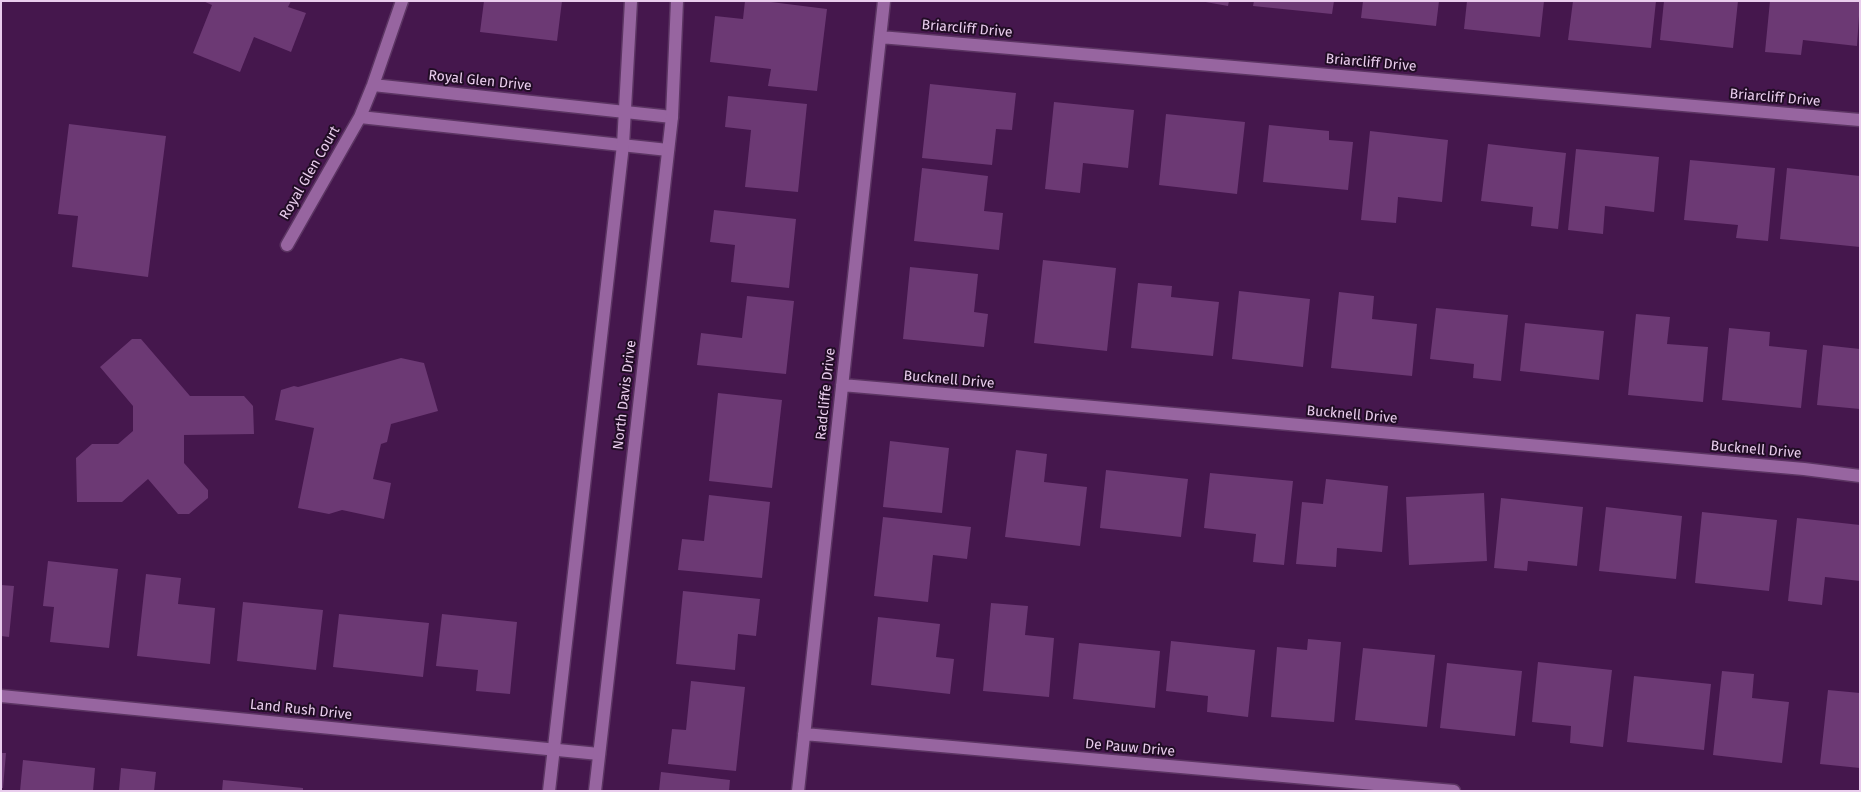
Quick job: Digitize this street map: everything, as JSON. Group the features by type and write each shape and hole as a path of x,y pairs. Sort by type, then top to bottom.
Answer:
{"street":[{"path":"374,85 402,1"},
{"path":"549,791 623,145 631,1"},
{"name":"North Davis Drive","path":"595,791 672,117 676,1"},
{"name":"Radcliffe Drive","path":"798,791 884,1"},
{"name":"Briarcliff Drive","path":"880,37 1860,120"},
{"name":"Royal Glen Drive","path":"374,85 672,117"},
{"name":"Royal Glen Court","path":"287,245 360,117 374,85"},
{"path":"360,117 668,150"},
{"name":"Bucknell Drive","path":"842,385 1804,469 1860,476"},
{"name":"Land Rush Drive","path":"1,696 599,754"},
{"name":"De Pauw Drive","path":"804,734 1454,791"}],"building":[{"path":"203,1 291,1 288,7 306,13 291,52 254,37 240,72 193,53 212,5"},
{"path":"484,1 562,1 557,41 480,32"},
{"path":"745,1 763,1 827,9 817,91 768,86 771,69 710,62 715,16 743,19"},
{"path":"1200,1 1229,1 1228,6"},
{"path":"1254,1 1334,1 1332,14 1253,6"},
{"path":"1363,1 1439,1 1436,26 1361,18"},
{"path":"1467,1 1544,1 1540,37 1464,29"},
{"path":"1573,1 1656,1 1651,48 1568,40"},
{"path":"1664,1 1738,1 1733,48 1660,40"},
{"path":"1770,1 1860,1 1857,46 1803,40 1801,55 1765,52"},
{"path":"930,84 1016,93 1012,130 996,129 992,165 922,158"},
{"path":"728,96 807,104 798,192 745,187 751,130 725,127"},
{"path":"1054,102 1134,110 1128,168 1083,163 1080,193 1045,189"},
{"path":"1166,114 1245,122 1237,194 1159,185"},
{"path":"69,124 166,136 148,277 72,267 78,216 58,214"},
{"path":"1269,125 1329,131 1329,140 1353,142 1348,190 1263,182"},
{"path":"1370,131 1448,140 1442,202 1398,197 1396,223 1361,220"},
{"path":"1488,144 1566,153 1558,229 1531,226 1533,207 1481,201"},
{"path":"1576,149 1659,157 1654,212 1605,206 1603,234 1568,230"},
{"path":"1690,160 1775,168 1768,241 1736,238 1738,225 1684,220"},
{"path":"922,168 988,176 984,211 1003,213 999,250 914,241"},
{"path":"1787,168 1860,176 1860,247 1780,239"},
{"path":"714,210 796,219 789,288 731,282 735,245 710,242"},
{"path":"1043,260 1116,268 1107,351 1034,343"},
{"path":"910,267 978,274 974,312 988,314 984,347 903,339"},
{"path":"1138,283 1172,286 1171,297 1219,302 1213,356 1131,348"},
{"path":"1239,291 1310,299 1303,367 1232,359"},
{"path":"1339,292 1374,296 1372,319 1417,324 1412,376 1331,368"},
{"path":"747,296 794,301 786,374 697,365 701,333 742,338"},
{"path":"1436,308 1508,315 1501,381 1473,378 1474,364 1430,359"},
{"path":"1636,314 1670,317 1667,344 1708,347 1703,402 1628,395"},
{"path":"1525,323 1604,331 1599,380 1520,371"},
{"path":"1729,328 1770,332 1769,346 1807,350 1801,408 1722,400"},
{"path":"132,339 141,339 190,396 244,396 253,406 254,434 184,435 184,463 208,490 208,498 189,514 178,514 148,479 122,502 77,502 76,458 92,444 118,444 133,431 133,406 100,367"},
{"path":"1823,345 1860,349 1860,409 1817,405"},
{"path":"401,358 424,363 438,411 391,424 387,442 381,444 373,479 391,483 384,519 342,510 329,514 298,508 314,428 275,420 281,390"},
{"path":"718,393 782,400 772,488 709,481"},
{"path":"890,441 949,448 942,513 883,507"},
{"path":"1016,450 1047,454 1044,482 1087,487 1080,546 1005,537"},
{"path":"1106,470 1188,479 1181,537 1100,528"},
{"path":"1210,473 1293,481 1284,565 1253,562 1256,534 1204,528"},
{"path":"1326,479 1388,486 1382,552 1337,548 1336,567 1296,564 1302,502 1323,504"},
{"path":"1484,493 1487,561 1409,565 1406,497"},
{"path":"709,495 770,502 762,578 678,570 682,539 704,541"},
{"path":"1501,498 1583,507 1577,566 1528,561 1527,571 1494,568"},
{"path":"1606,507 1682,516 1676,579 1599,571"},
{"path":"1702,512 1777,520 1769,591 1695,583"},
{"path":"883,517 971,527 967,559 933,555 928,602 874,596"},
{"path":"1797,518 1860,525 1860,581 1825,577 1822,605 1788,601"},
{"path":"48,561 118,569 109,648 50,642 54,607 43,606"},
{"path":"146,574 181,578 178,604 215,608 210,664 137,656"},
{"path":"1,585 14,586 9,637 1,636"},
{"path":"683,591 760,599 756,636 738,634 735,670 676,664"},
{"path":"243,602 323,610 316,670 237,661"},
{"path":"991,603 1028,606 1025,635 1054,638 1049,697 983,691"},
{"path":"339,614 429,623 423,677 333,667"},
{"path":"442,614 517,622 510,694 476,691 478,670 436,666"},
{"path":"878,617 940,624 936,657 954,659 950,694 871,685"},
{"path":"1308,639 1341,642 1334,722 1271,717 1277,647 1307,650"},
{"path":"1171,641 1255,650 1248,717 1207,712 1208,696 1166,691"},
{"path":"1079,643 1160,651 1155,708 1073,699"},
{"path":"1363,648 1435,655 1427,727 1355,720"},
{"path":"1538,662 1612,670 1603,747 1570,743 1571,726 1532,722"},
{"path":"1447,663 1522,671 1515,736 1440,728"},
{"path":"1722,671 1754,674 1752,698 1789,702 1782,763 1713,755"},
{"path":"1634,676 1711,684 1704,750 1627,742"},
{"path":"691,681 745,687 736,771 668,764 672,729 686,730"},
{"path":"1828,690 1860,693 1860,768 1820,764"},
{"path":"1,753 6,753 3,788 1,788"},
{"path":"23,760 95,768 93,791 20,791"},
{"path":"121,768 156,772 154,791 119,791"},
{"path":"661,772 730,780 729,791 659,791"},
{"path":"223,780 303,788 303,791 222,791"}]}
